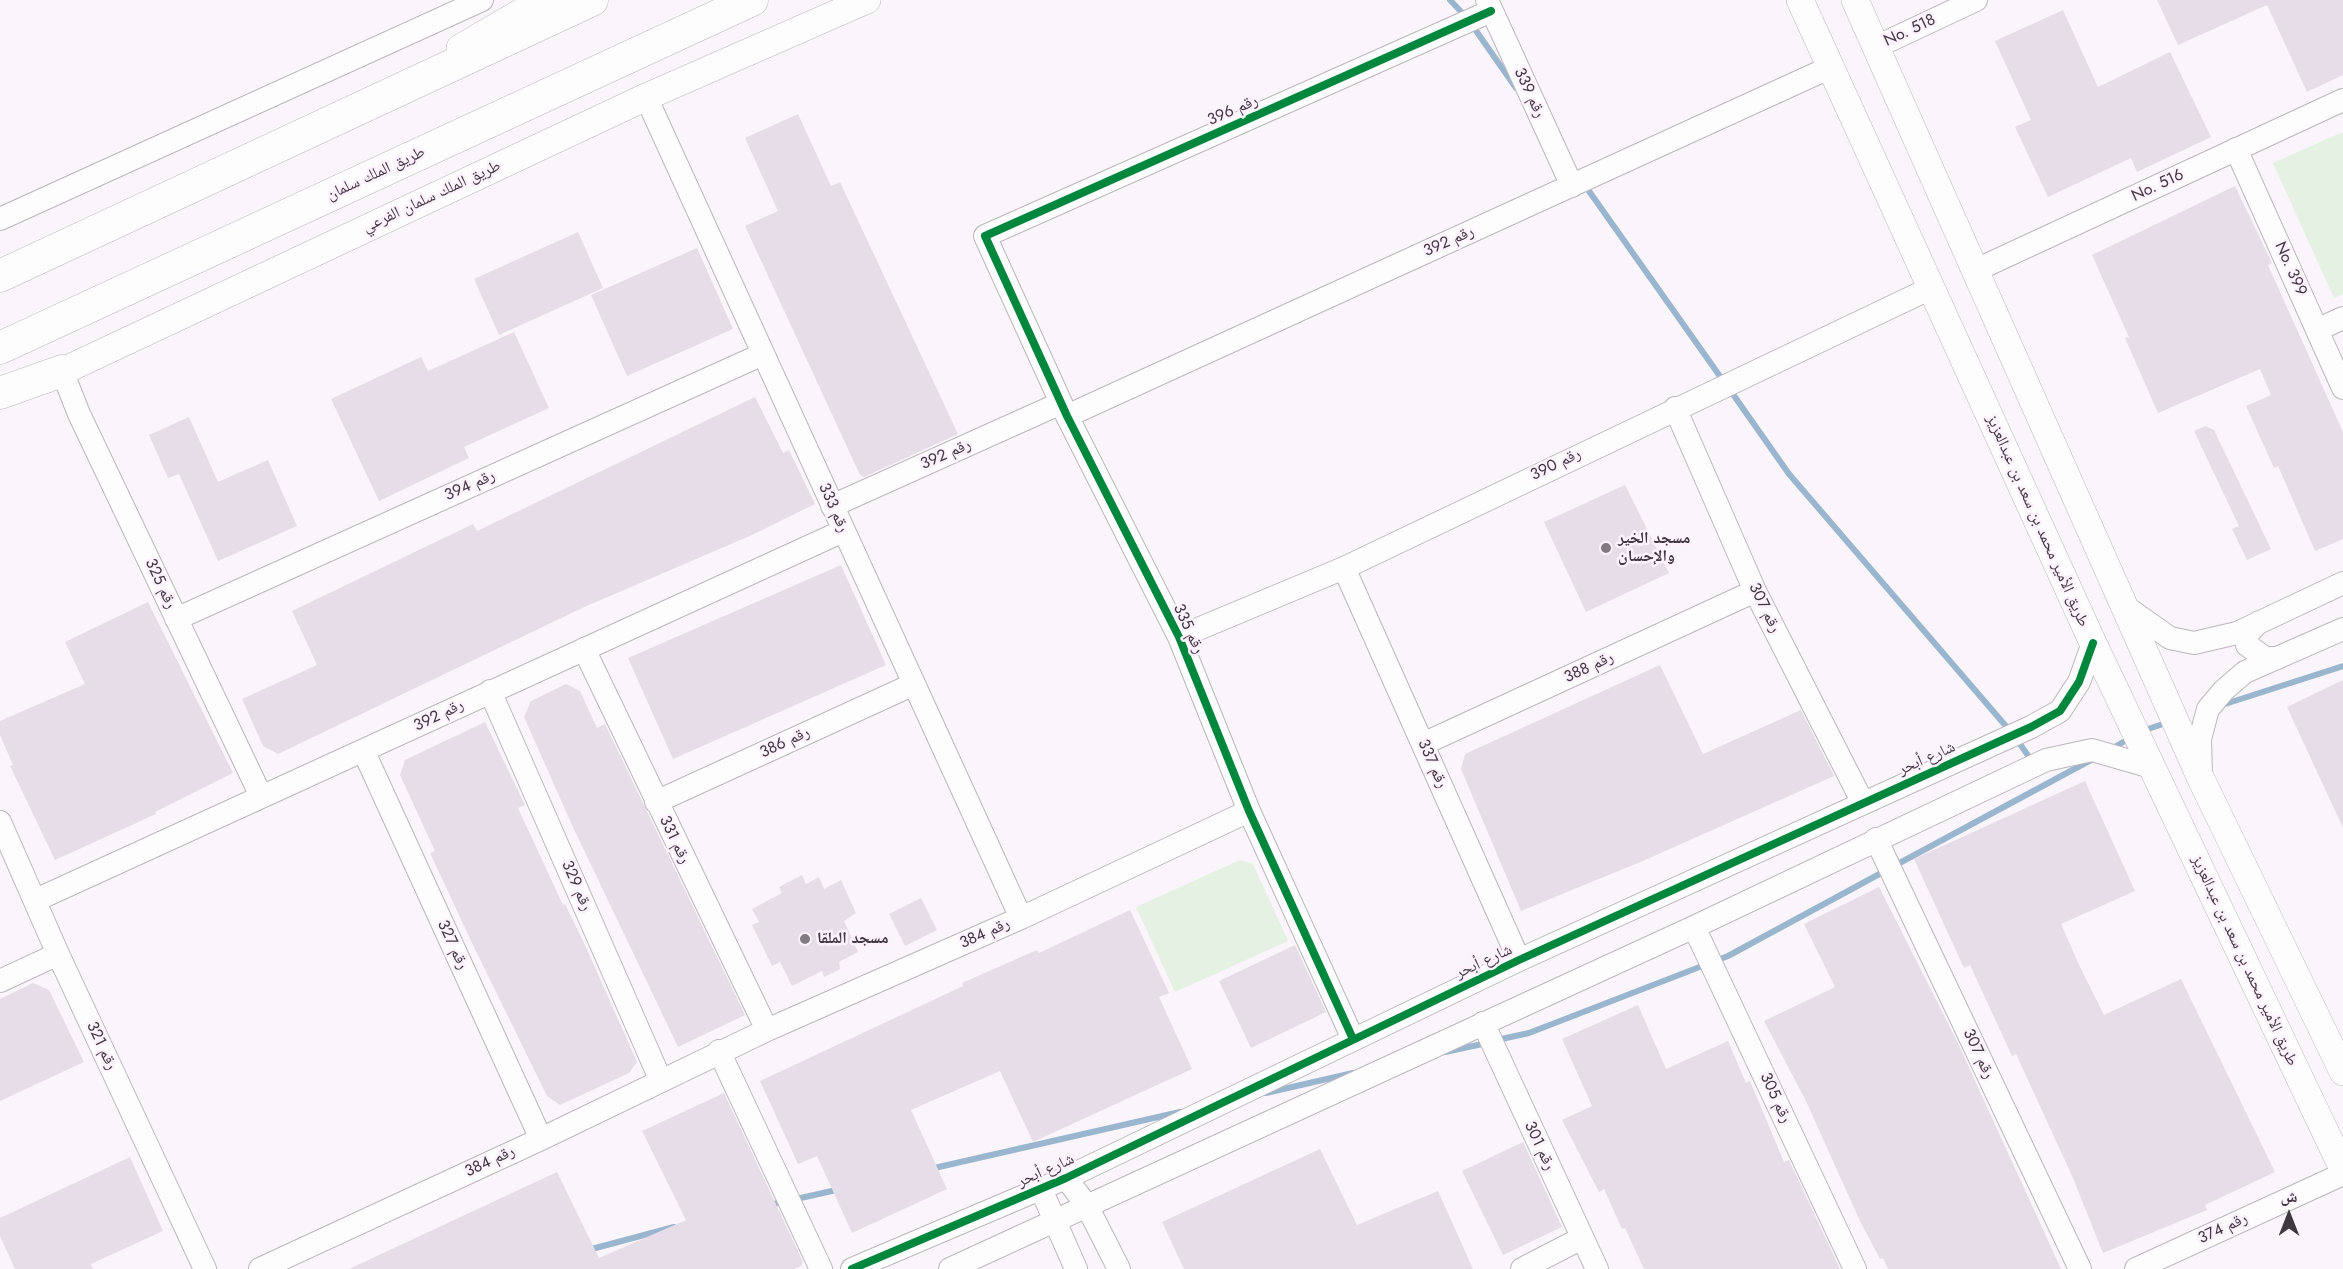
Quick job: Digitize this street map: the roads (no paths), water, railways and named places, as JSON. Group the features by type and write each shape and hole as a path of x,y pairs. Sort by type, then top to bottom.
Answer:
{"highway":[{"path":"0,276 362,105 592,0"},
{"name":"طريق الملك سلمان","path":"0,348 752,0"},
{"path":"0,393 62,370"}],"main road":[{"path":"362,105 542,0"},
{"name":"طريق الملك سلمان الفرعي","path":"0,401 646,97 867,0"},
{"name":"طريق الأمير محمد بن سعد بن عبدالعزيز","path":"1800,0 2093,643 2343,1169"},
{"path":"1855,0 2201,779 2343,1072"}],"street":[{"path":"0,219 482,0"},
{"name":"No. 518","path":"1876,47 1976,0"},
{"name":"رقم 339","path":"1489,5 1572,186"},
{"name":"رقم 396","path":"985,236 1489,5"},
{"name":"رقم 392","path":"832,506 1064,410 1572,186 1832,67"},
{"name":"رقم 333","path":"646,97 1021,918"},
{"name":"No. 516","path":"1974,271 2343,100"},
{"name":"No. 399","path":"2236,150 2343,388"},
{"name":"رقم 335","path":"985,236 1064,410 1179,638 1249,811 1353,1039"},
{"name":"رقم 390","path":"1179,638 1344,568 1675,408 1931,288"},
{"path":"2317,330 2343,318"},
{"name":"رقم 394","path":"176,619 763,354"},
{"name":"رقم 325","path":"62,370 80,414 261,796"},
{"name":"رقم 307","path":"1675,408 1755,591 1863,803"},
{"name":"رقم 392","path":"36,900 843,531"},
{"name":"رقم 337","path":"1344,568 1518,960"},
{"path":"2126,607 2170,638 2194,643 2237,633 2343,583"},
{"name":"رقم 388","path":"1423,744 1755,591"},
{"path":"2259,622 2248,633 2247,645 2265,658 2277,658"},
{"path":"2201,779 2200,739 2208,709 2224,690 2245,672 2343,629"},
{"name":"شارع أبحر","path":"852,1269 1066,1178 1518,960 2031,727 2060,711 2079,682 2093,643"},
{"name":"رقم 331","path":"584,649 766,1030"},
{"name":"رقم 386","path":"656,802 914,684"},
{"name":"رقم 329","path":"490,691 661,1081"},
{"path":"2031,727 2046,760"},
{"path":"950,1269 1694,927 2046,760 2092,750 2151,766"},
{"name":"رقم 327","path":"364,752 541,1139"},
{"name":"رقم 384","path":"260,1269 541,1139 766,1030 1021,918 1249,811"},
{"name":"رقم 321","path":"0,822 58,954 206,1269"},
{"name":"رقم 307","path":"1876,839 2080,1269"},
{"name":"رقم 305","path":"1694,927 1855,1269"},
{"path":"0,981 58,954"},
{"name":"رقم 301","path":"1483,1023 1597,1269"},
{"path":"719,1052 821,1269"},
{"name":"رقم 374","path":"2136,1269 2343,1174"},
{"path":"1066,1178 1087,1206 1119,1269"},
{"path":"1041,1189 1076,1269"},
{"path":"1522,1269 1582,1238"}],"waterway":[{"path":"1450,0 1466,17"},
{"path":"1472,25 1516,88"},
{"path":"1584,184 1724,382"},
{"path":"1730,390 1789,474 2011,732"},
{"path":"2222,705 2343,666"},
{"path":"2148,729 2163,724"},
{"path":"2017,740 2032,761"},
{"path":"2111,749 2125,741"},
{"path":"1894,866 2091,760"},
{"path":"1497,1040 1529,1033 1728,956 1885,871"},
{"path":"1445,1052 1487,1043"},
{"path":"1266,1093 1353,1073"},
{"path":"930,1169 1180,1112"},
{"path":"769,1205 841,1189"},
{"path":"588,1250 674,1227"}],"place":[{"name":"مسجد الخير والإحسان","path":"1606,548"},
{"name":"مسجد الملقا","path":"805,939"}]}
